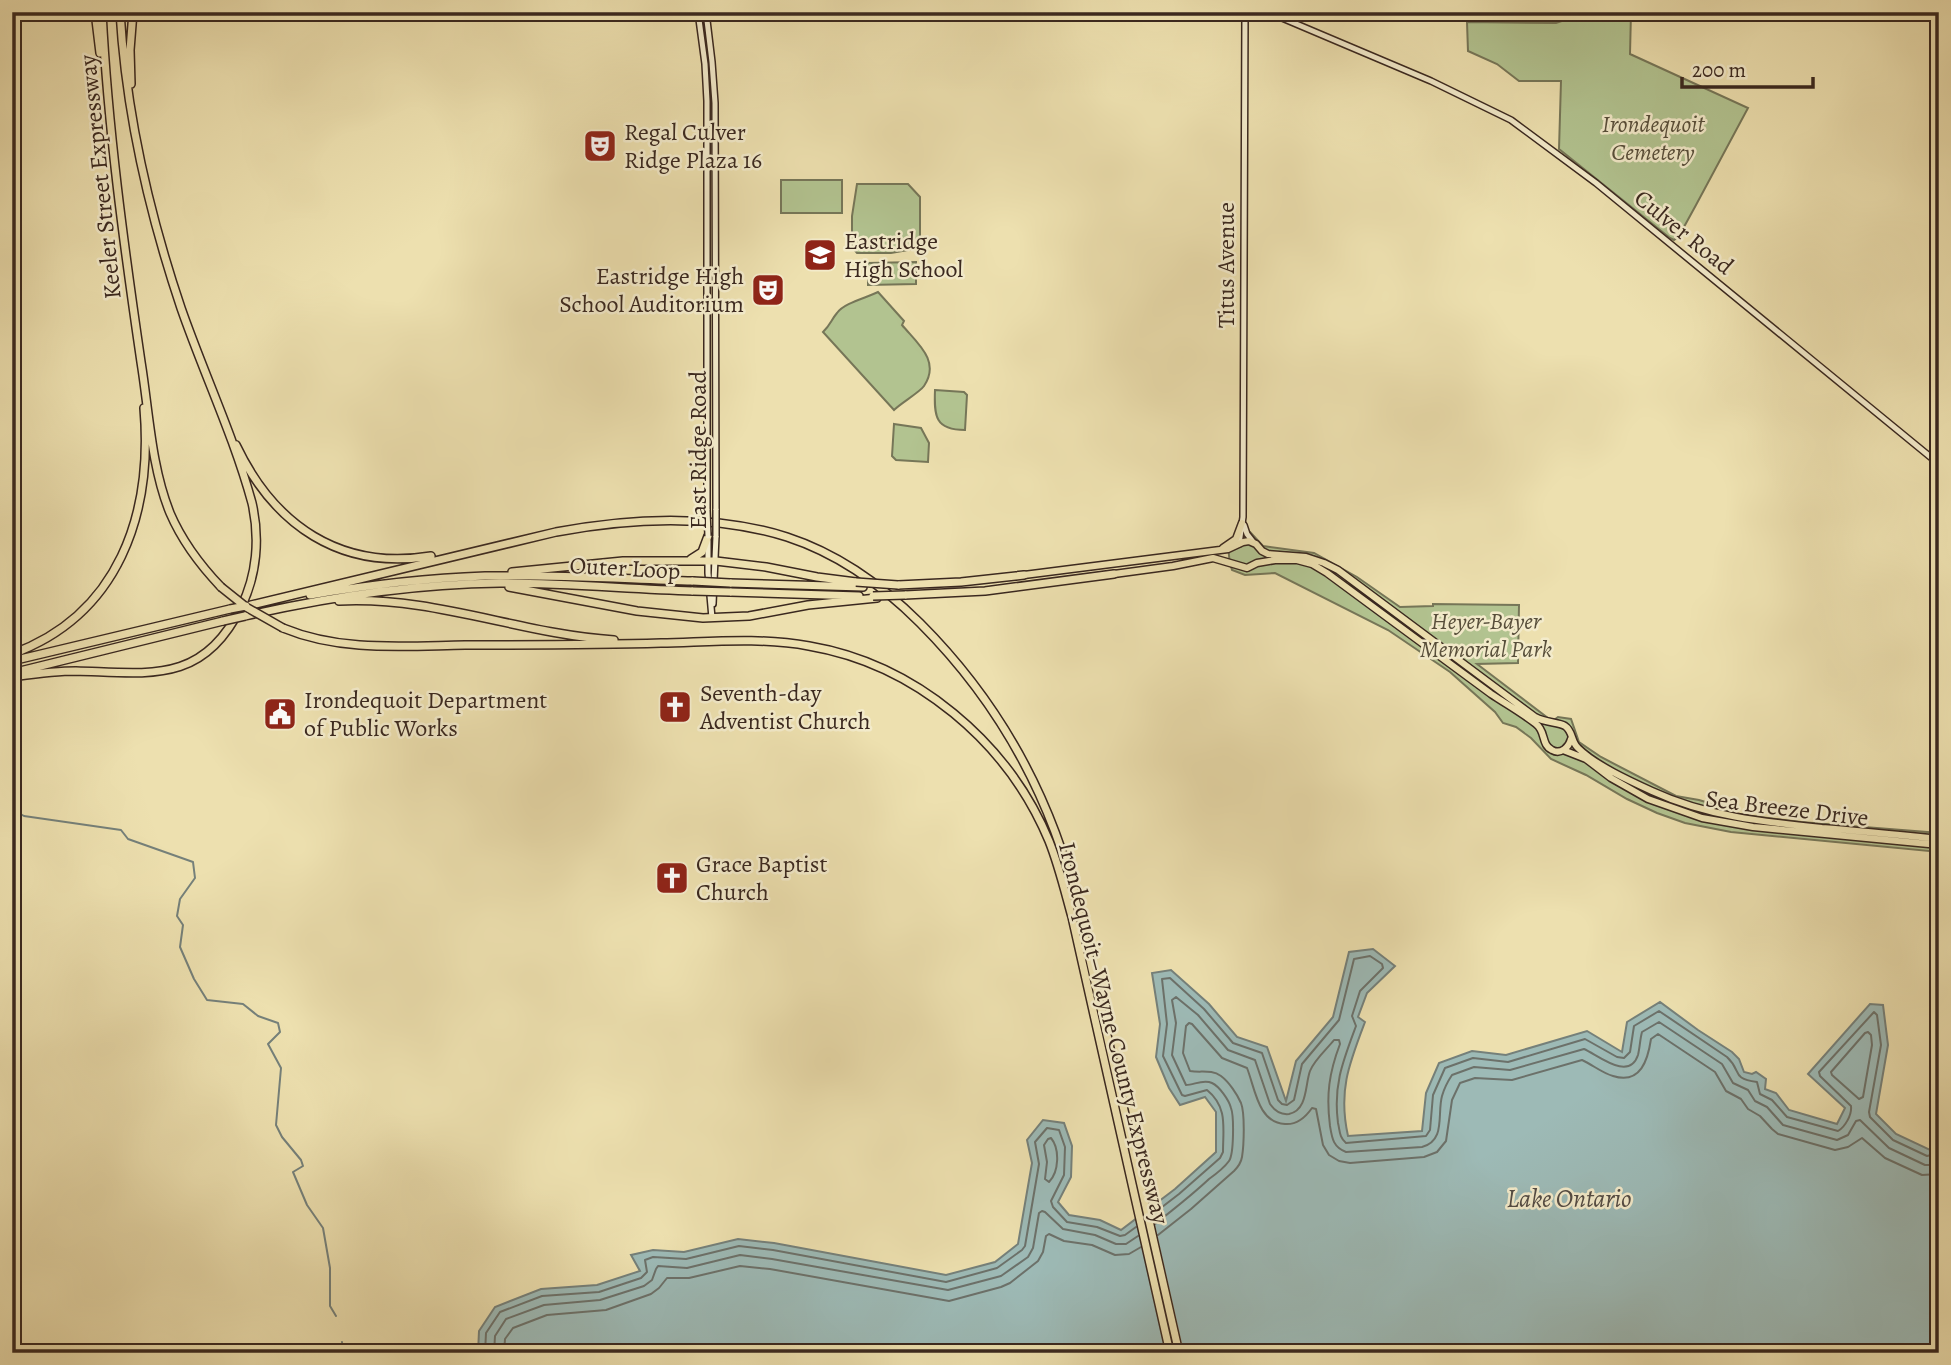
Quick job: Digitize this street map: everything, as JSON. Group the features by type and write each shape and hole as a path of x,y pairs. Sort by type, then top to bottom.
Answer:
{"highway":[{"path":"95,12 109,115"},
{"name":"Keeler Street Expressway","path":"102,12 109,115 138,338"},
{"name":"Keeler Street Expressway","path":"120,12 136,136 162,247 179,302 211,386"},
{"path":"133,12 130,63 136,136"},
{"path":"138,338 164,497 173,519 203,568 246,607 283,628 320,641 360,646 663,643"},
{"path":"12,654 46,640 84,610 110,579 128,544 141,497 145,457 145,417 138,338"},
{"path":"211,386 237,447 255,480 285,515 318,539 356,554 396,559 421,558 495,545"},
{"path":"12,675 59,671 140,674 164,671 184,665 202,655 218,642 231,625 243,604 251,581 256,556 256,528 250,495 211,386"},
{"name":"Irondequoit–Wayne County Expressway","path":"495,545 575,529 631,523 680,522 746,527 793,539 838,559 879,586 922,625 960,667 1012,740 1037,787 1066,861 1078,907 1170,1353"},
{"path":"684,561 701,554 712,536"},
{"path":"250,605 495,545"},
{"path":"456,577 598,563 684,561 771,567 812,577 898,586 1024,575"},
{"name":"Outer Loop","path":"12,675 276,609 380,592 477,584 550,584 875,597 985,591 1114,574"},
{"name":"Outer Loop","path":"12,661 250,605 365,586 456,577 527,576 730,583 859,584"},
{"path":"477,584 537,591 637,611 712,618 745,617 808,605 875,597"},
{"path":"276,609 343,601 394,601 575,636 663,643"},
{"name":"Irondequoit–Wayne County Expressway","path":"663,643 777,642 841,653 902,678 956,715 980,737 1016,781 1049,840 1072,917 1130,1159"},
{"path":"1130,1159 1179,1353"}],"main road":[{"name":"East Ridge Road","path":"698,12 707,101 708,510 712,536"},
{"name":"East Ridge Road","path":"706,12 715,103 716,510 712,536 712,618"},
{"name":"Titus Avenue","path":"1236,550 1242,520 1245,12"},
{"name":"Culver Road","path":"1268,12 1431,81 1511,120 1596,183 1939,464"},
{"name":"Titus Avenue","path":"1242,520 1247,534 1257,545"},
{"path":"1213,551 1235,540 1242,520"},
{"path":"1024,575 1236,550 1247,541 1270,555 1303,556 1333,567 1532,715 1569,729 1572,739 1570,745 1563,750 1548,748 1538,725 1322,570 1310,563 1292,559 1257,563 1251,567 1241,566 1236,550"},
{"path":"1257,545 1261,556 1257,563"},
{"name":"Outer Loop","path":"1114,574 1213,558 1241,566"},
{"path":"1544,734 1556,724"},
{"name":"Sea Breeze Drive","path":"1572,739 1579,749 1629,780 1663,796 1705,810 1762,821 1939,839"},
{"name":"Sea Breeze Drive","path":"1563,750 1586,759 1620,784 1648,799 1702,818 1752,827 1939,845"}],"green space":[{"name":"Irondequoit Cemetery","path":"1588,12 1631,12 1630,54 1748,108 1679,236 1674,240 1559,149 1561,81 1519,81 1497,64 1468,51 1467,22 1556,23"},
{"path":"781,180 842,180 842,213 781,213"},
{"path":"857,184 908,184 920,197 920,248 891,253 857,253 852,247 852,216"},
{"path":"916,262 916,284 868,285 868,263"},
{"path":"878,292 904,321 902,325 925,353 930,368 924,386 894,410 823,332 840,309"},
{"path":"935,390 964,392 967,395 965,430 948,427 938,420"},
{"path":"894,424 921,428 929,443 928,462 896,460 892,456"},
{"name":"Heyer-Bayer Memorial Park","path":"1250,532 1263,546 1314,553 1357,577 1400,607 1433,604 1519,605 1518,663 1477,664 1548,718 1571,719 1579,742 1601,757 1676,796 1729,809 1736,814 1939,833 1939,852 1731,832 1685,823 1657,813 1551,759 1531,738 1516,727 1503,723 1495,712 1450,672 1388,630 1275,573 1245,575 1232,570 1229,556 1231,542 1238,535"}],"water":[{"name":"Lake Ontario","path":"1373,949 1395,966 1367,993 1358,1017 1365,1022 1354,1051 1345,1091 1348,1136 1422,1131 1426,1093 1439,1063 1472,1051 1506,1055 1587,1031 1622,1052 1627,1022 1660,1002 1732,1052 1739,1059 1744,1072 1756,1072 1766,1079 1765,1089 1776,1093 1789,1110 1837,1124 1845,1108 1808,1074 1870,1004 1883,1005 1888,1045 1876,1114 1896,1134 1930,1150 1939,1145 1939,1353 478,1353 479,1331 495,1307 541,1289 597,1285 640,1271 631,1255 653,1250 684,1252 738,1239 774,1243 946,1275 995,1262 1018,1244 1032,1163 1027,1140 1043,1120 1064,1123 1072,1146 1071,1177 1058,1202 1069,1215 1100,1220 1121,1230 1175,1189 1216,1152 1216,1112 1205,1097 1180,1105 1169,1088 1156,1057 1160,1024 1152,973 1171,970 1209,1004 1237,1037 1267,1047 1286,1101 1296,1061 1333,1017 1349,952"}],"pier":[{"path":"1150,1203 1184,1353 1166,1353 1135,1215"}],"waterway":[{"path":"12,809 24,816 121,830 128,839 193,862 195,878 180,899 177,916 183,925 180,947 207,1000 243,1004 258,1016 278,1023 280,1032 268,1044 281,1068 276,1125 301,1160 303,1166 293,1172 307,1205 323,1228 330,1268 330,1306 336,1316"},
{"path":"342,1342 343,1353"}],"place":[{"name":"Regal Culver Ridge Plaza 16","path":"600,146"},
{"name":"Eastridge High School","path":"820,255"},
{"name":"Eastridge High School Auditorium","path":"768,290"},
{"name":"Seventh-day Adventist Church","path":"675,707"},
{"name":"Irondequoit Department of Public Works","path":"280,714"},
{"name":"Grace Baptist Church","path":"672,878"}]}
